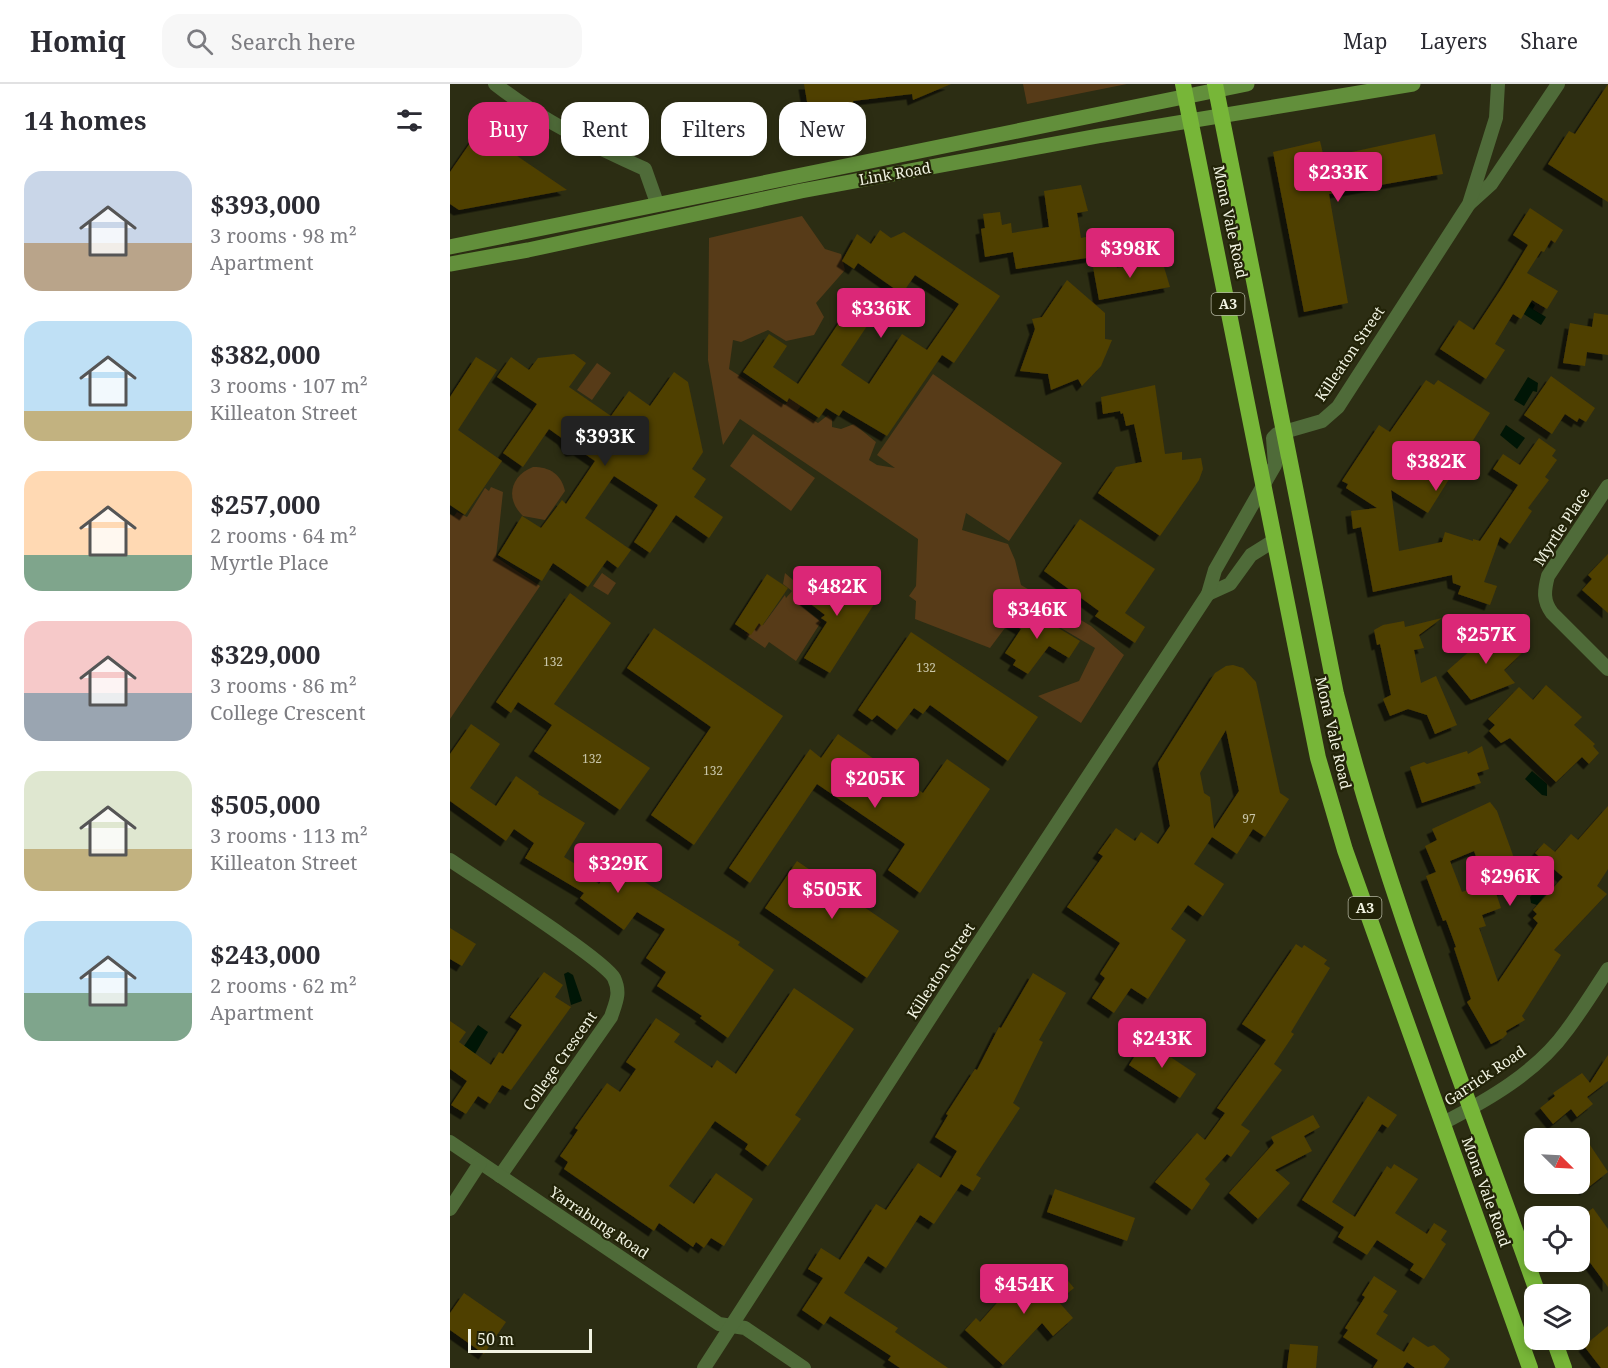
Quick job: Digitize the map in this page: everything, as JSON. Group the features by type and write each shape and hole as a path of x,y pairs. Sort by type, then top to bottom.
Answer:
{"highway":[{"name":"Mona Vale Road","path":"1216,87 1336,694 1359,782 1383,857 1535,1284"},
{"name":"Mona Vale Road","path":"1185,90 1318,758 1345,850 1530,1368"},
{"path":"1558,1350 1564,1368"}],"main road":[{"name":"Link Road","path":"450,247 1185,90 1247,84"},
{"name":"Link Road","path":"450,264 528,250 801,191 1413,84"}],"street":[{"path":"495,84 517,101 594,146 645,169 657,203"},
{"name":"Killeaton Street","path":"1469,204 1496,118 1498,84"},
{"name":"Killeaton Street","path":"704,1368 1209,594 1215,570 1275,465 1274,438 1284,432 1322,421 1338,407 1469,204 1491,184 1558,84"},
{"name":"Myrtle Place","path":"1608,486 1548,576 1544,591 1546,604 1552,614 1608,669"},
{"name":"Killeaton Street","path":"1209,594 1230,584 1251,555 1275,540"},
{"name":"College Crescent","path":"450,860 588,955 613,976 619,995 611,1017 500,1176"},
{"name":"Garrick Road","path":"1443,1123 1473,1108 1521,1076 1546,1055 1567,1031 1608,969"},
{"name":"Yarrabung Road","path":"450,1142 719,1324 744,1328 804,1368"},
{"path":"450,1209 480,1163"}],"shaded area":[{"path":"1023,84 1127,84 1027,104"},
{"path":"802,216 825,249 841,254 845,270 816,303 824,317 814,335 786,341 768,330 741,342 733,340 729,369 785,405 793,394 804,402 797,411 818,423 828,415 832,419 832,427 841,429 854,424 876,442 869,460 877,465 895,468 877,455 933,374 1062,463 1009,541 966,513 962,530 1008,544 1015,560 1021,585 1091,626 1124,655 1081,723 1038,696 1079,681 1095,648 1022,605 990,648 915,619 916,601 909,596 916,586 918,539 740,419 723,445 708,360 709,238"},
{"path":"1530,301 1535,305 1533,309 1546,317 1541,325 1522,313"},
{"path":"597,363 611,373 592,400 577,390"},
{"path":"1528,377 1538,383 1537,392 1533,391 1524,406 1514,400"},
{"path":"1506,425 1525,438 1517,449 1500,435"},
{"path":"753,434 815,478 791,511 730,466"},
{"path":"533,467 545,468 558,476 565,491 545,520 523,516 517,509 512,495 519,476"},
{"path":"491,487 503,492 496,557 540,586 450,719 450,514 454,516 457,512 467,517 485,488 489,491"},
{"path":"602,573 616,583 608,595 593,586"},
{"path":"785,573 801,587 799,604 821,622 796,661 769,642 765,648 746,635 757,622 763,625 785,595 786,598 792,591 783,584"},
{"path":"1532,771 1547,784 1547,796 1542,795 1525,779"},
{"path":"1543,883 1551,886 1550,889 1537,905 1531,903 1530,897"},
{"path":"568,972 573,975 582,1001 571,1005 564,974"},
{"path":"478,1025 488,1032 475,1054 464,1046"}],"building":[{"path":"804,84 951,84 913,100 912,94 853,102 807,102"},
{"path":"1608,84 1608,202 1548,164 1569,131 1575,134"},
{"path":"1435,134 1443,174 1329,194 1348,303 1304,312 1273,152 1320,141 1324,158"},
{"path":"468,146 468,156 517,156 567,190 459,210 450,204 450,172"},
{"path":"1081,185 1088,211 1077,213 1081,238 1090,236 1093,257 1016,269 1013,252 985,257 981,229 985,228 983,214 1000,212 1002,225 1011,223 1012,233 1049,227 1044,191"},
{"path":"1530,208 1563,230 1555,243 1551,240 1544,252 1541,251 1527,273 1558,291 1547,309 1532,300 1521,319 1513,314 1495,344 1505,350 1486,379 1440,349 1459,320 1474,330 1503,286 1528,245 1513,235"},
{"path":"880,230 891,238 904,232 1000,296 954,363 942,355 887,436 843,410 839,416 826,408 819,418 789,398 787,402 743,372 769,334 787,346 773,367 798,384 852,303 873,317 841,365 869,384 902,334 927,350 959,304 915,275 902,294 858,263 854,269 842,261 857,234 871,244"},
{"path":"1161,257 1170,287 1099,300 1093,267 1116,263 1117,268"},
{"path":"1067,280 1105,313 1105,339 1112,340 1101,366 1082,386 1078,379 1051,390 1048,374 1020,371 1035,329 1032,319 1042,317"},
{"path":"1594,313 1608,315 1608,355 1587,352 1585,366 1563,363 1570,323 1592,327"},
{"path":"574,354 586,363 569,387 611,416 629,391 650,406 674,372 688,382 703,452 692,469 706,479 694,497 723,517 709,538 676,515 650,553 634,542 658,505 614,476 585,518 631,550 618,568 607,560 588,587 553,563 542,581 498,555 522,516 541,528 562,500 566,504 595,461 579,450 571,451 563,439 549,429 523,467 503,453 537,404 497,377 511,357 529,370 538,358"},
{"path":"476,357 497,370 458,430 502,461 465,515 450,505 450,397"},
{"path":"1551,376 1595,408 1586,422 1579,418 1577,422 1565,414 1552,434 1524,415"},
{"path":"1426,380 1434,385 1438,380 1490,413 1428,513 1391,490 1399,551 1442,542 1445,532 1480,541 1518,485 1493,469 1503,454 1520,465 1539,438 1556,450 1552,456 1557,460 1545,477 1549,480 1528,508 1532,511 1510,544 1500,537 1484,582 1497,586 1490,605 1458,594 1461,586 1453,583 1452,575 1373,592 1361,527 1353,529 1351,511 1377,508 1346,488 1348,484 1342,481 1379,425 1390,432"},
{"path":"1155,385 1165,454 1182,452 1182,460 1201,458 1203,469 1199,480 1160,536 1098,493 1116,467 1142,462 1134,424 1126,426 1123,413 1121,414 1120,411 1103,414 1101,397"},
{"path":"1080,519 1155,569 1125,613 1145,627 1135,643 1095,616 1099,611 1044,571"},
{"path":"1608,554 1608,613 1582,590 1592,579 1588,575"},
{"path":"823,570 850,586 853,582 878,598 830,673 804,658 827,622 821,618 825,615 803,598"},
{"path":"767,574 788,588 762,626 759,623 751,635 735,624"},
{"path":"570,593 611,623 554,704 650,768 620,810 534,751 552,725 518,702 511,713 496,702"},
{"path":"1022,606 1080,641 1069,658 1049,646 1028,674 1013,665 1016,660 1005,653 1021,629 1011,623"},
{"path":"1442,618 1419,635 1424,648 1414,650 1421,683 1436,676 1457,725 1435,734 1427,715 1408,709 1390,716 1383,699 1391,695 1380,644 1377,645 1374,630 1383,625 1404,621 1405,627"},
{"path":"1498,626 1523,652 1504,670 1515,683 1471,700 1447,671"},
{"path":"654,628 783,716 694,845 651,815 711,727 627,668"},
{"path":"911,632 1038,717 1008,761 930,705 923,714 914,708 897,730 877,715 872,720 858,710"},
{"path":"1233,665 1243,668 1256,682 1280,793 1289,799 1265,837 1253,829 1237,854 1212,837 1194,864 1224,884 1203,916 1188,905 1171,929 1186,940 1148,999 1131,988 1114,1013 1092,998 1105,978 1100,974 1120,943 1067,907 1103,856 1098,853 1116,828 1135,841 1141,832 1158,844 1170,826 1158,763 1215,673 1226,666","holes":["1226,730 1239,791 1214,829 1210,797 1204,793 1200,773"]},
{"path":"1546,685 1582,717 1574,725 1595,744 1593,746 1599,753 1589,764 1582,757 1556,782 1510,738 1501,743 1489,731 1495,725 1488,719 1519,687 1533,700"},
{"path":"471,724 500,744 470,788 496,806 516,776 539,792 538,794 585,823 564,857 577,865 576,868 599,884 621,854 645,872 640,879 740,942 738,945 774,970 728,1038 700,1018 702,1016 657,986 666,972 646,958 665,929 637,912 624,930 580,898 584,893 525,858 534,843 514,829 506,841 450,801 450,754"},
{"path":"838,734 923,793 947,759 990,789 920,893 888,870 905,844 817,784 750,883 729,868 810,749 821,758"},
{"path":"1482,746 1489,769 1477,773 1481,783 1422,803 1410,767 1467,751 1468,754"},
{"path":"1490,802 1497,811 1518,869 1503,874 1508,889 1496,893 1501,908 1482,915 1486,926 1479,928 1498,982 1538,923 1533,918 1537,914 1533,910 1563,877 1535,853 1544,843 1555,852 1571,834 1578,840 1608,806 1608,869 1597,886 1607,894 1554,950 1561,955 1522,1016 1525,1020 1506,1031 1507,1034 1503,1038 1491,1044 1467,1002 1471,999 1454,948 1456,947 1446,920 1443,921 1426,876 1436,872 1425,846 1437,840 1432,829","holes":["1474,851 1486,884 1462,892 1450,861"]},
{"path":"797,861 899,931 867,978 765,908"},
{"path":"450,928 476,944 462,966 450,959"},
{"path":"1296,944 1302,948 1304,945 1327,960 1324,964 1330,968 1291,1032 1294,1034 1274,1064 1282,1070 1241,1125 1250,1131 1231,1157 1227,1154 1205,1179 1210,1184 1192,1210 1155,1182 1197,1133 1205,1140 1225,1113 1217,1108 1266,1040 1242,1024"},
{"path":"544,972 563,985 555,997 571,1007 511,1090 502,1085 490,1104 478,1096 466,1114 451,1105 467,1081 450,1069 450,1021 466,1032 459,1042 491,1065 499,1052 503,1054 522,1025 510,1017"},
{"path":"1033,973 1066,993 1039,1040 1043,1042 1013,1103 1020,1108 976,1175 981,1178 973,1191 961,1184 934,1224 920,1215 886,1268 868,1256 844,1293 898,1328 895,1332 948,1368 900,1368 888,1360 891,1356 830,1316 824,1325 802,1310 823,1278 808,1269 821,1248 840,1260 876,1204 886,1210 918,1163 941,1178 957,1151 935,1137 948,1115 946,1114 975,1069 977,1070 999,1027 1001,1028"},
{"path":"794,988 854,1029 795,1115 801,1119 768,1166 745,1149 748,1144 715,1121 669,1186 694,1204 716,1173 753,1199 724,1246 711,1238 704,1248 696,1242 693,1247 659,1223 654,1231 564,1169 568,1162 560,1156 578,1130 575,1128 607,1083 620,1092 636,1069 626,1062 656,1018 680,1034 674,1042 712,1068 717,1060 736,1074"},
{"path":"1145,1040 1196,1074 1180,1098 1129,1065"},
{"path":"1608,1055 1608,1081 1587,1097 1593,1104 1577,1117 1571,1109 1553,1124 1540,1108 1555,1096 1553,1093 1582,1073 1590,1083"},
{"path":"1368,1096 1397,1115 1388,1128 1382,1124 1332,1202 1355,1217 1387,1166 1391,1169 1394,1164 1418,1179 1395,1213 1427,1234 1434,1223 1447,1231 1441,1240 1446,1244 1424,1279 1410,1270 1414,1264 1377,1240 1367,1255 1338,1237 1344,1227 1302,1200"},
{"path":"1313,1115 1320,1127 1304,1136 1312,1151 1275,1170 1290,1183 1258,1219 1229,1193 1274,1143 1271,1137"},
{"path":"1590,1145 1608,1172 1590,1186"},
{"path":"1055,1189 1135,1218 1127,1241 1047,1212"},
{"path":"1593,1208 1608,1229 1608,1287 1590,1263 1590,1210"},
{"path":"1054,1264 1074,1288 1058,1301 1073,1318 1053,1336 1042,1323 1003,1365 965,1330 976,1318 980,1322 1003,1296 1007,1299 1037,1274 1040,1277"},
{"path":"1374,1276 1397,1291 1383,1312 1388,1315 1376,1334 1404,1352 1413,1337 1428,1347 1434,1345 1450,1359 1444,1368 1415,1368 1407,1362 1403,1368 1373,1368 1378,1360 1343,1337 1348,1330 1345,1328 1365,1297 1362,1295"},
{"path":"464,1293 506,1322 484,1354 450,1330 450,1313"},
{"path":"1608,1326 1608,1368 1601,1368 1587,1350 1590,1350 1590,1341"},
{"path":"1290,1344 1318,1346 1316,1368 1287,1368"}]}
